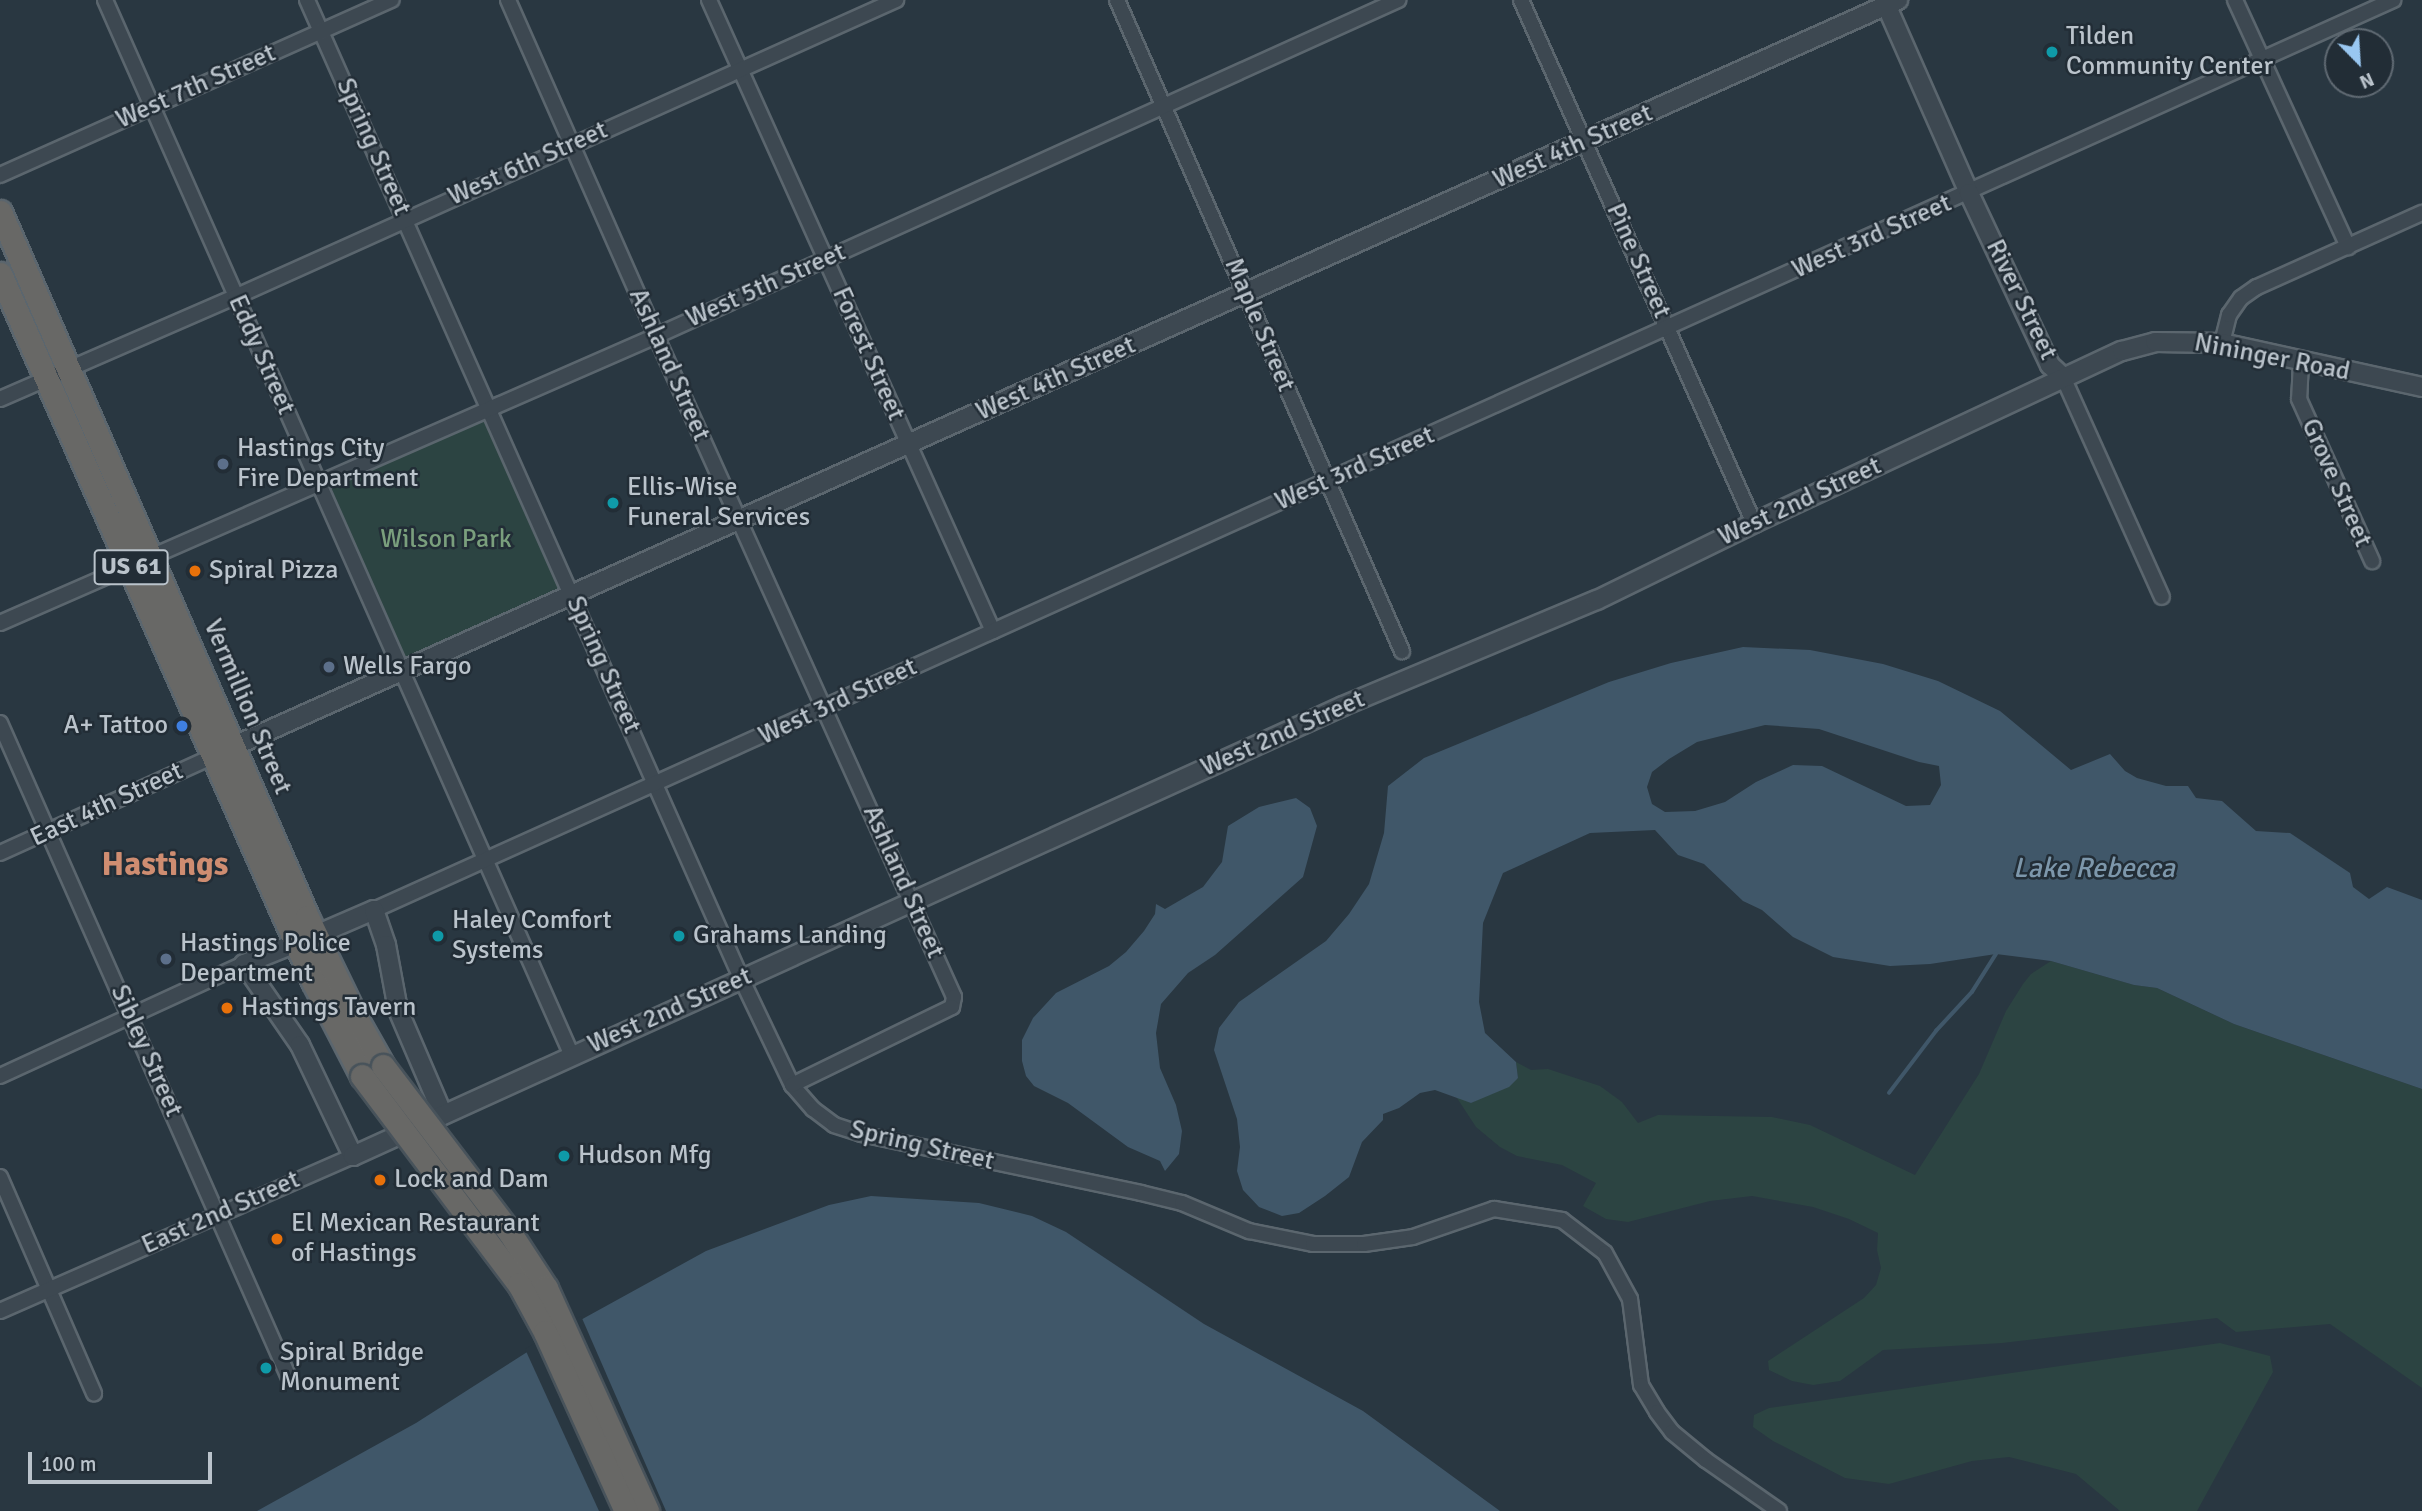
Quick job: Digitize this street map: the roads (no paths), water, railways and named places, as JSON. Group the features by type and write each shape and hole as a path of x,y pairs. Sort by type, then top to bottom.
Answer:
{"highway":[{"name":"Vermillion Street","path":"0,212 57,375 306,939 362,1076 519,1284 545,1332 626,1511"},
{"name":"Vermillion Street","path":"0,274 57,375"},
{"name":"Vermillion Street","path":"306,939 383,1066 508,1230 547,1288 648,1511"}],"street":[{"name":"Eddy Street","path":"105,0 572,1056"},
{"name":"Spring Street","path":"307,0 741,978 792,1085 813,1109 834,1125 862,1135 1182,1203 1250,1231 1313,1244 1364,1244 1413,1237 1494,1209 1562,1220 1605,1253 1630,1299 1641,1385 1657,1412 1672,1432 1706,1460 1779,1511"},
{"name":"West 7th Street","path":"0,175 392,0"},
{"name":"Ashland Street","path":"508,0 656,336 913,900 954,997 953,1007 792,1085"},
{"name":"Forest Street","path":"709,0 993,631"},
{"name":"West 6th Street","path":"0,400 896,0"},
{"name":"Maple Street","path":"1117,0 1402,651"},
{"name":"West 5th Street","path":"0,623 656,336 1398,0"},
{"name":"Pine Street","path":"1521,0 1754,523"},
{"path":"2235,0 2348,247"},
{"name":"West 3rd Street","path":"244,964 374,910 825,709 2393,0"},
{"name":"West 4th Street","path":"224,751 1246,295 1889,2"},
{"name":"River Street","path":"1889,2 1969,193 2050,365 2063,377 2162,597"},
{"path":"2222,343 2230,315 2241,298 2256,287 2422,213"},
{"name":"Nininger Road","path":"2122,351 2155,342 2222,343 2301,363 2422,387"},
{"name":"West 2nd Street","path":"443,1115 1343,706 1597,600 1754,523 2122,351"},
{"name":"Grove Street","path":"2301,363 2299,400 2372,561"},
{"name":"Sibley Street","path":"0,723 290,1380"},
{"name":"East 4th Street","path":"0,853 224,751"},
{"path":"374,910 386,946 398,1010 443,1115"},
{"path":"0,1076 244,964 300,1045 353,1156"},
{"name":"East 2nd Street","path":"0,1311 443,1115"},
{"path":"0,1177 94,1392"}],"water":[{"name":"Lake Rebecca","path":"1743,647 1810,650 1883,664 1938,681 2000,711 2071,770 2110,754 2125,771 2137,778 2166,786 2188,786 2196,798 2222,801 2256,831 2290,833 2350,873 2353,887 2369,899 2387,887 2422,900 2422,1089 2234,1024 2157,988 2134,985 2051,961 1996,954 1930,964 1890,966 1833,957 1793,937 1762,910 1743,901 1704,864 1678,855 1655,830 1590,833 1503,873 1483,923 1479,1002 1485,1033 1516,1062 1518,1078 1509,1087 1471,1103 1435,1090 1420,1093 1399,1108 1383,1114 1383,1120 1362,1142 1349,1177 1325,1196 1299,1213 1282,1216 1259,1207 1243,1190 1237,1171 1240,1147 1237,1119 1214,1050 1219,1028 1239,1002 1326,941 1349,914 1369,884 1384,833 1388,786 1424,758 1609,682 1671,663","holes":["1765,725 1819,729 1939,766 1941,785 1930,805 1906,806 1822,766 1793,765 1756,782 1725,802 1695,811 1665,812 1652,804 1647,787 1652,772 1697,742"]},
{"path":"1296,798 1310,808 1317,826 1303,877 1215,955 1188,973 1161,1004 1156,1033 1160,1068 1176,1105 1182,1131 1179,1154 1165,1171 1160,1161 1128,1147 1068,1103 1034,1086 1026,1076 1022,1061 1022,1040 1033,1018 1056,993 1109,966 1126,952 1155,914 1156,904 1165,909 1203,887 1222,862 1228,826 1259,807"},
{"path":"871,1196 979,1203 1032,1216 1066,1232 1204,1324 1363,1411 1500,1511 257,1511 416,1423 557,1333 706,1251 829,1205"}],"waterway":[{"path":"1889,1093 1936,1031 1972,992 1996,954"}],"place":[{"name":"Tilden Community Center","path":"2052,52"},
{"name":"Hastings City Fire Department","path":"223,464"},
{"name":"Ellis-Wise Funeral Services","path":"613,503"},
{"name":"Spiral Pizza","path":"195,571"},
{"name":"Wells Fargo","path":"329,667"},
{"name":"A+ Tattoo","path":"182,726"},
{"name":"Haley Comfort Systems","path":"438,936"},
{"name":"Grahams Landing","path":"679,936"},
{"name":"Hastings Police Department","path":"166,959"},
{"name":"Hastings Tavern","path":"227,1008"},
{"name":"Hudson Mfg","path":"564,1156"},
{"name":"Lock and Dam","path":"380,1180"},
{"name":"El Mexican Restaurant of Hastings","path":"277,1239"},
{"name":"Spiral Bridge Monument","path":"266,1368"}],"district":[{"name":"Hastings","path":"165,865"}],"park label":[{"name":"Wilson Park","path":"446,540"}]}
